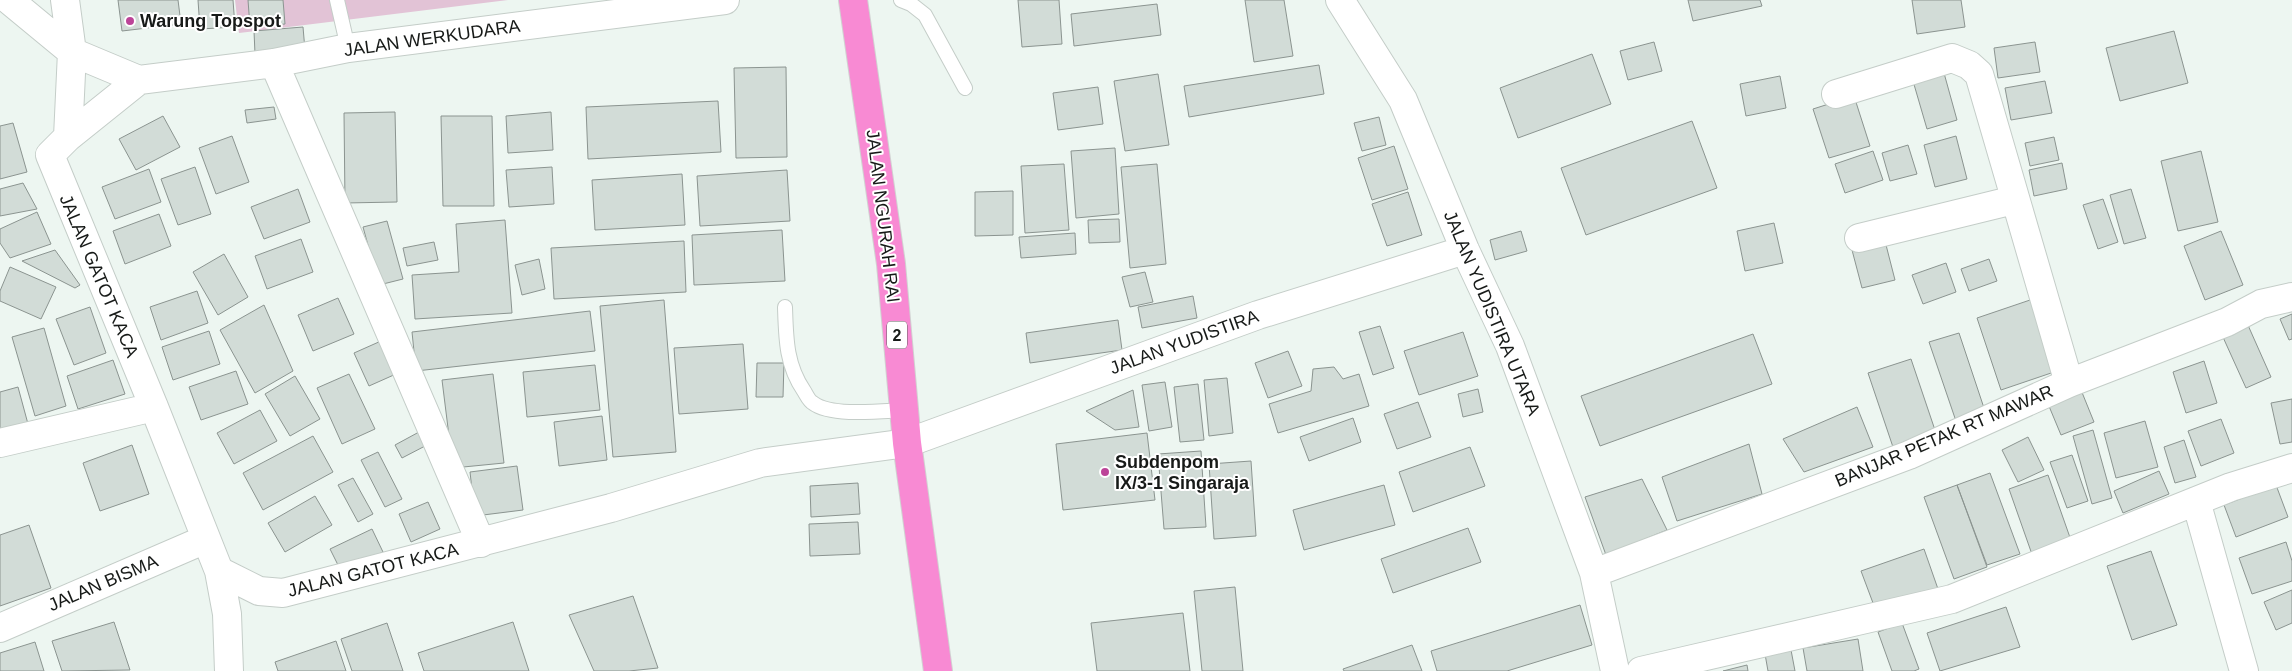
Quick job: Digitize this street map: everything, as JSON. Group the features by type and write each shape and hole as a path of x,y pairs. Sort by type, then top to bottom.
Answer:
{"highway":[{"name":"JALAN NGURAH RAI","path":"853,0 891,264 907,443 938,671"}],"street":[{"name":"JALAN WERKUDARA","path":"9,0 72,52 140,80 274,63 348,48 725,0"},
{"name":"JALAN GATOT KACA","path":"65,0 72,52 59,146 154,407 219,571 259,591 283,593 611,508 760,463 907,443"},
{"name":"JALAN YUDISTIRA UTARA","path":"1340,0 1403,100 1464,250 1510,346 1594,573 1615,671"},
{"path":"1836,94 1952,58 1969,65 1979,74 2014,200 2069,383"},
{"path":"274,63 481,543"},
{"path":"59,146 140,80"},
{"path":"1859,238 2014,200"},
{"name":"JALAN YUDISTIRA","path":"907,443 1258,315 1464,250"},
{"name":"BANJAR PETAK RT MAWAR","path":"1594,573 1910,455 2069,383 2226,322 2262,304 2292,297"},
{"path":"0,444 154,407"},
{"path":"1641,671 1952,599 2230,487 2292,468"},
{"path":"2196,501 2244,671"},
{"name":"JALAN BISMA","path":"0,628 206,539"},
{"path":"219,571 227,614 229,671"}],"lane":[{"path":"336,0 348,48"},
{"path":"901,0 911,4 925,15 964,88"},
{"path":"784,307 787,353 796,379 813,404 844,411 904,410"}],"shaded area":[{"path":"235,0 508,0 239,33"}],"building":[{"path":"118,0 178,0 181,24 122,31"},
{"path":"198,0 233,0 235,27 200,29"},
{"path":"248,0 283,0 285,24 250,27"},
{"path":"1018,0 1059,0 1062,44 1022,47"},
{"path":"1245,0 1284,0 1293,56 1254,62"},
{"path":"1688,0 1760,0 1762,6 1693,21"},
{"path":"1912,0 1961,0 1965,27 1917,34"},
{"path":"1157,4 1161,35 1074,46 1071,14"},
{"path":"303,27 305,50 255,54 254,31"},
{"path":"2174,31 2188,83 2120,101 2106,48"},
{"path":"1654,42 1662,71 1628,80 1620,51"},
{"path":"2035,42 2040,72 1998,78 1994,48"},
{"path":"1592,54 1611,104 1518,138 1500,88"},
{"path":"1319,65 1324,94 1189,117 1184,86"},
{"path":"786,67 787,157 736,158 734,68"},
{"path":"1944,73 1957,120 1927,129 1913,81"},
{"path":"1158,74 1169,145 1125,151 1114,81"},
{"path":"1780,76 1786,108 1746,116 1740,84"},
{"path":"2045,81 2052,113 2011,120 2005,88"},
{"path":"1098,87 1103,124 1058,130 1053,93"},
{"path":"1854,96 1870,146 1829,158 1813,109"},
{"path":"718,101 721,152 588,159 586,107"},
{"path":"274,107 276,119 247,123 245,110"},
{"path":"395,112 397,202 345,203 344,113"},
{"path":"551,112 553,150 508,153 506,116"},
{"path":"163,116 180,147 136,170 119,139"},
{"path":"441,116 492,116 494,206 443,206"},
{"path":"1379,117 1386,145 1362,151 1354,123"},
{"path":"1692,121 1717,188 1586,235 1561,168"},
{"path":"13,123 27,172 0,179 0,126"},
{"path":"232,136 249,182 216,194 199,148"},
{"path":"1956,136 1967,179 1935,187 1924,145"},
{"path":"2054,137 2059,160 2030,166 2025,143"},
{"path":"1908,145 1917,174 1890,181 1882,153"},
{"path":"1394,146 1408,189 1372,200 1358,158"},
{"path":"1115,148 1119,214 1076,218 1071,151"},
{"path":"1873,151 1883,180 1845,193 1835,164"},
{"path":"2201,151 2218,222 2178,231 2161,161"},
{"path":"2062,163 2067,189 2034,196 2029,170"},
{"path":"1064,164 1069,230 1025,233 1021,166"},
{"path":"1157,164 1166,264 1130,268 1121,167"},
{"path":"195,167 211,214 178,225 161,179"},
{"path":"552,167 554,204 509,207 506,170"},
{"path":"149,169 161,202 115,219 102,187"},
{"path":"787,170 790,221 700,226 697,176"},
{"path":"682,174 685,225 595,230 592,180"},
{"path":"23,183 37,209 0,216 0,189"},
{"path":"298,189 310,222 264,239 251,207"},
{"path":"2131,189 2146,238 2124,244 2110,195"},
{"path":"1013,191 1013,235 975,236 975,192"},
{"path":"1408,192 1422,235 1387,246 1372,204"},
{"path":"2103,199 2118,242 2098,249 2083,205"},
{"path":"37,212 51,244 10,258 0,243 0,229"},
{"path":"159,214 171,246 125,264 113,231"},
{"path":"1119,219 1120,242 1089,243 1088,220"},
{"path":"505,220 512,313 415,319 412,275 459,272 456,224"},
{"path":"387,221 403,279 379,285 363,227"},
{"path":"1774,223 1783,263 1745,271 1737,231"},
{"path":"782,230 785,281 694,285 692,235"},
{"path":"1521,231 1527,251 1495,260 1490,240"},
{"path":"2221,231 2243,285 2205,300 2184,246"},
{"path":"1075,233 1076,254 1021,258 1019,237"},
{"path":"301,239 313,272 267,289 255,256"},
{"path":"684,241 686,292 554,299 551,248"},
{"path":"1885,241 1895,280 1862,288 1852,250"},
{"path":"434,242 438,260 407,266 403,248"},
{"path":"55,250 80,285 75,288 22,261"},
{"path":"224,254 248,297 218,315 193,272"},
{"path":"539,259 545,289 522,295 515,265"},
{"path":"1989,259 1997,281 1969,291 1961,269"},
{"path":"1946,263 1956,292 1923,304 1912,275"},
{"path":"10,267 56,287 41,319 0,301 0,291"},
{"path":"1145,272 1153,302 1130,307 1122,277"},
{"path":"197,291 208,323 161,340 150,307"},
{"path":"1193,296 1197,318 1142,328 1138,307"},
{"path":"338,298 354,334 313,351 298,315"},
{"path":"2036,298 2060,370 2001,390 1977,318"},
{"path":"664,300 676,452 613,457 600,306"},
{"path":"264,305 293,371 255,393 220,330"},
{"path":"90,307 106,353 74,365 56,319"},
{"path":"590,311 595,351 416,371 412,332"},
{"path":"2292,314 2292,339 2289,340 2280,319"},
{"path":"1118,320 1122,350 1030,363 1026,333"},
{"path":"2247,323 2271,377 2246,388 2222,335"},
{"path":"1380,326 1394,368 1373,375 1359,332"},
{"path":"44,328 66,406 35,416 12,337"},
{"path":"209,331 220,364 173,380 162,347"},
{"path":"1463,332 1478,376 1419,395 1404,351"},
{"path":"1959,333 1987,417 1958,427 1929,342"},
{"path":"1753,334 1772,384 1600,446 1581,396"},
{"path":"381,341 396,374 369,386 354,353"},
{"path":"743,344 748,409 679,414 674,348"},
{"path":"1288,351 1302,386 1268,398 1255,363"},
{"path":"1911,359 1938,439 1895,453 1868,373"},
{"path":"113,360 125,394 78,409 67,376"},
{"path":"2204,361 2217,403 2186,413 2173,372"},
{"path":"757,363 784,363 783,397 756,397"},
{"path":"595,365 600,410 527,417 523,372"},
{"path":"1334,367 1343,379 1359,374 1369,406 1278,433 1269,404 1311,391 1313,369"},
{"path":"236,371 248,404 201,420 189,387"},
{"path":"349,374 375,429 342,444 317,388"},
{"path":"493,374 504,463 453,468 442,380"},
{"path":"295,376 320,419 290,436 265,394"},
{"path":"1227,378 1233,433 1209,436 1204,380"},
{"path":"1165,382 1172,427 1149,431 1142,385"},
{"path":"1198,384 1204,440 1180,442 1174,387"},
{"path":"2079,385 2094,422 2061,435 2046,399"},
{"path":"18,387 28,424 0,431 0,392"},
{"path":"1478,389 1483,412 1463,417 1458,394"},
{"path":"1133,390 1139,427 1115,430 1086,411"},
{"path":"2292,399 2292,442 2280,444 2271,403"},
{"path":"1418,402 1431,437 1397,449 1384,414"},
{"path":"1857,407 1873,447 1804,472 1783,439"},
{"path":"260,410 277,441 234,464 217,433"},
{"path":"602,416 607,460 559,466 554,422"},
{"path":"1353,418 1361,442 1309,461 1300,437"},
{"path":"2221,419 2234,453 2201,466 2188,431"},
{"path":"2145,421 2158,467 2116,478 2104,433"},
{"path":"2093,430 2112,498 2092,504 2073,436"},
{"path":"419,432 427,445 402,458 395,445"},
{"name":"Subdenpom IX/3-1 Singaraja","path":"1147,433 1155,500 1063,510 1056,444"},
{"path":"313,436 333,472 263,510 243,473"},
{"path":"2028,437 2044,470 2018,482 2002,450"},
{"path":"2184,440 2196,477 2175,483 2164,447"},
{"path":"1749,444 1762,494 1677,521 1662,477"},
{"path":"132,445 149,494 100,511 83,463"},
{"path":"1470,447 1485,486 1413,512 1399,472"},
{"path":"1201,451 1206,527 1164,529 1158,454"},
{"path":"378,452 402,499 385,507 361,460"},
{"path":"2072,455 2088,501 2067,508 2050,462"},
{"path":"1251,461 1256,536 1214,539 1209,464"},
{"path":"517,466 523,510 475,516 470,472"},
{"path":"2159,471 2169,494 2123,513 2114,491"},
{"path":"1990,473 2020,554 1987,565 1957,485"},
{"path":"2048,475 2073,546 2034,560 2009,489"},
{"path":"353,478 373,514 358,522 338,485"},
{"path":"1642,479 1667,530 1606,555 1585,497"},
{"path":"858,483 860,514 811,517 810,486"},
{"path":"1384,485 1395,525 1304,550 1293,510"},
{"path":"1957,485 1987,567 1954,579 1924,497"},
{"path":"2276,485 2288,517 2236,537 2224,505"},
{"path":"315,496 332,525 285,552 268,523"},
{"path":"428,502 440,529 411,542 399,514"},
{"path":"858,522 860,554 810,556 809,524"},
{"path":"29,525 51,588 0,606 0,535"},
{"path":"1468,528 1481,562 1393,593 1381,559"},
{"path":"372,529 383,552 342,573 330,549"},
{"path":"2286,542 2292,561 2292,581 2252,594 2239,558"},
{"path":"1924,549 1938,589 1876,611 1861,571"},
{"path":"2151,551 2177,625 2132,640 2107,566"},
{"path":"1235,587 1243,671 1202,671 1194,591"},
{"path":"2292,590 2292,623 2276,630 2264,602"},
{"path":"633,596 658,668 629,671 594,671 569,615"},
{"path":"1580,605 1592,645 1507,671 1437,671 1431,651"},
{"path":"2006,607 2020,647 1940,671 1927,633"},
{"path":"1183,613 1190,671 1097,671 1091,623"},
{"path":"114,622 130,670 62,671 52,641"},
{"path":"513,622 529,671 424,671 418,653"},
{"path":"387,623 403,671 352,671 341,639"},
{"path":"1902,623 1919,669 1914,671 1892,671 1878,632"},
{"path":"1858,639 1863,671 1807,671 1803,648"},
{"path":"336,641 346,671 278,671 275,662"},
{"path":"35,642 44,671 0,671 0,653"},
{"path":"1412,645 1422,671 1344,671 1343,669"},
{"path":"1791,650 1795,671 1768,671 1765,654"},
{"path":"1747,665 1748,671 1723,671"}],"place":[{"name":"Warung Topspot","path":"130,21"},
{"name":"Subdenpom IX/3-1 Singaraja","path":"1105,472"}]}
